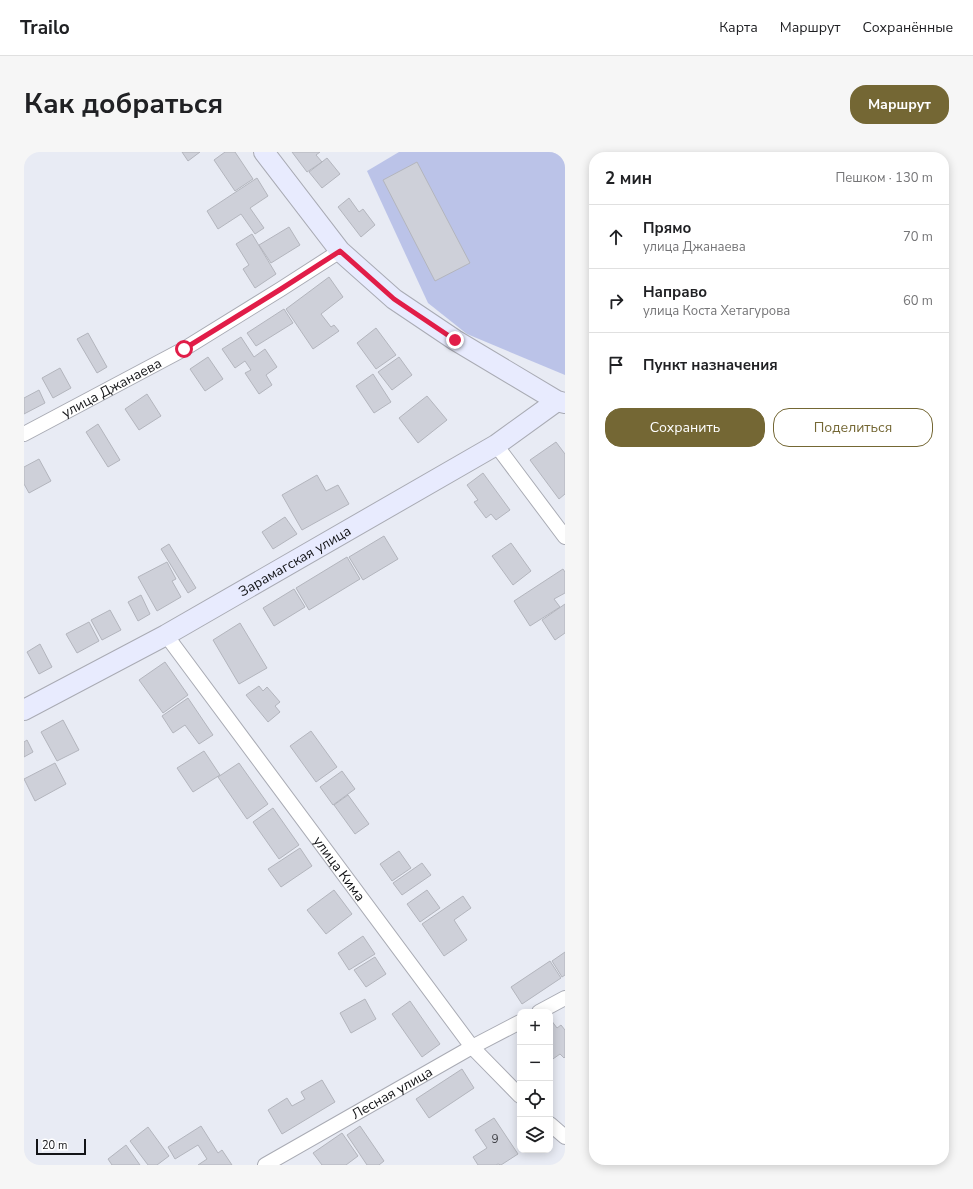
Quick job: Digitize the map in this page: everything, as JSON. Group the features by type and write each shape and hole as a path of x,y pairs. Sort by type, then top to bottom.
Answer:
{"street":[{"path":"264,152 340,251 394,299 455,340 561,402"},
{"name":"улица Джанаева","path":"24,434 184,349 340,251"},
{"name":"Зарамагская улица","path":"24,710 166,635 496,445 561,402"},
{"path":"496,445 565,536"},
{"name":"улица Кима","path":"166,635 472,1047 517,1093"},
{"path":"545,1009 565,998"},
{"name":"Лесная улица","path":"265,1165 472,1047 517,1024"},
{"path":"553,1127 565,1137"}],"shaded area":[{"path":"399,152 565,152 565,375 467,334 428,303 367,171"}],"building":[{"path":"182,152 200,152 188,161"},
{"path":"225,152 235,152 253,179 235,191 214,160"},
{"path":"292,152 320,152 316,155 322,162 307,172"},
{"path":"327,158 340,174 322,188 309,172"},
{"path":"417,162 470,263 435,281 383,180"},
{"path":"257,178 268,196 250,208 264,228 255,234 241,214 218,229 207,211"},
{"path":"349,198 359,212 363,209 375,225 361,237 338,207"},
{"path":"289,227 300,245 271,263 259,245"},
{"path":"252,234 276,274 255,288 243,269 249,265 236,244"},
{"path":"329,277 343,297 321,314 331,327 334,325 339,331 313,349 286,309"},
{"path":"284,309 293,323 256,346 247,333"},
{"path":"376,328 396,355 376,369 357,343"},
{"path":"88,333 107,367 97,373 77,339"},
{"path":"241,337 254,357 265,349 277,367 266,375 272,385 259,394 245,373 251,370 245,361 235,368 222,349"},
{"path":"208,357 223,379 205,391 190,369"},
{"path":"399,357 412,375 392,390 378,372"},
{"path":"60,368 71,388 53,398 42,378"},
{"path":"373,374 391,402 374,413 356,386"},
{"path":"39,390 45,403 24,414 24,398"},
{"path":"147,394 161,416 139,430 125,409"},
{"path":"427,396 447,420 418,443 399,418"},
{"path":"98,424 120,460 108,467 86,432"},
{"path":"556,442 565,454 565,494 559,499 530,460"},
{"path":"39,459 51,481 29,493 24,484 24,467"},
{"path":"483,473 510,510 496,520 491,514 486,518 474,502 478,500 467,485"},
{"path":"317,475 326,491 338,485 349,504 302,530 282,495"},
{"path":"285,517 297,534 273,549 262,532"},
{"path":"384,536 398,559 363,580 349,557"},
{"path":"511,543 531,571 513,585 492,556"},
{"path":"169,544 196,588 188,593 161,549"},
{"path":"347,557 360,579 309,610 296,588"},
{"path":"167,562 176,579 172,581 181,597 157,611 138,577"},
{"path":"563,569 565,572 565,593 554,599 560,607 530,626 514,601"},
{"path":"294,589 305,607 274,626 263,608"},
{"path":"141,595 150,614 138,621 128,602"},
{"path":"565,604 565,633 555,640 542,620"},
{"path":"110,610 121,630 102,640 91,620"},
{"path":"89,622 99,641 77,653 66,634"},
{"path":"240,623 267,668 239,684 213,640"},
{"path":"40,644 52,667 39,674 27,652"},
{"path":"165,662 188,695 163,713 139,680"},
{"path":"259,686 263,691 267,687 280,702 275,706 280,712 268,722 246,695"},
{"path":"188,698 213,735 199,744 185,725 173,733 162,716"},
{"path":"63,720 79,750 57,761 41,732"},
{"path":"311,731 337,767 316,782 290,746"},
{"path":"27,740 33,752 24,757 24,742"},
{"path":"204,751 220,775 193,792 177,768"},
{"path":"55,763 66,784 35,801 24,779"},
{"path":"239,763 268,804 247,819 218,777"},
{"path":"342,771 355,789 333,805 320,787"},
{"path":"348,795 369,824 355,834 334,805"},
{"path":"273,808 299,845 279,859 253,822"},
{"path":"300,848 312,866 281,887 268,869"},
{"path":"399,851 411,868 392,881 380,864"},
{"path":"422,863 431,875 402,895 393,883"},
{"path":"334,890 352,914 326,934 307,910"},
{"path":"427,890 440,908 420,922 407,904"},
{"path":"463,896 471,908 454,920 467,940 444,956 422,924"},
{"path":"363,936 375,954 349,970 338,953"},
{"path":"565,952 565,975 562,977 552,961"},
{"path":"375,957 386,974 366,987 354,970"},
{"path":"550,961 561,978 522,1004 511,987"},
{"path":"365,999 376,1019 351,1033 340,1013"},
{"path":"410,1001 440,1044 422,1057 392,1014"},
{"path":"553,1023 557,1028 561,1025 565,1030 565,1057 564,1058 560,1054 553,1059"},
{"path":"462,1069 474,1088 429,1118 416,1099"},
{"path":"322,1080 335,1102 282,1134 268,1110 287,1098 292,1106 305,1099 301,1092"},
{"path":"494,1118 518,1154 501,1165 478,1165 473,1157 487,1148 475,1130"},
{"path":"201,1126 218,1153 222,1150 232,1165 198,1165 207,1159 198,1145 175,1159 168,1147"},
{"path":"360,1126 384,1161 379,1165 367,1165 347,1135"},
{"path":"148,1127 169,1156 157,1165 148,1165 130,1141"},
{"path":"342,1133 358,1156 346,1165 322,1165 313,1153"},
{"path":"126,1145 140,1165 112,1165 108,1159"}],"route":[{"path":"184,349 340,251 394,299 455,340"}]}
